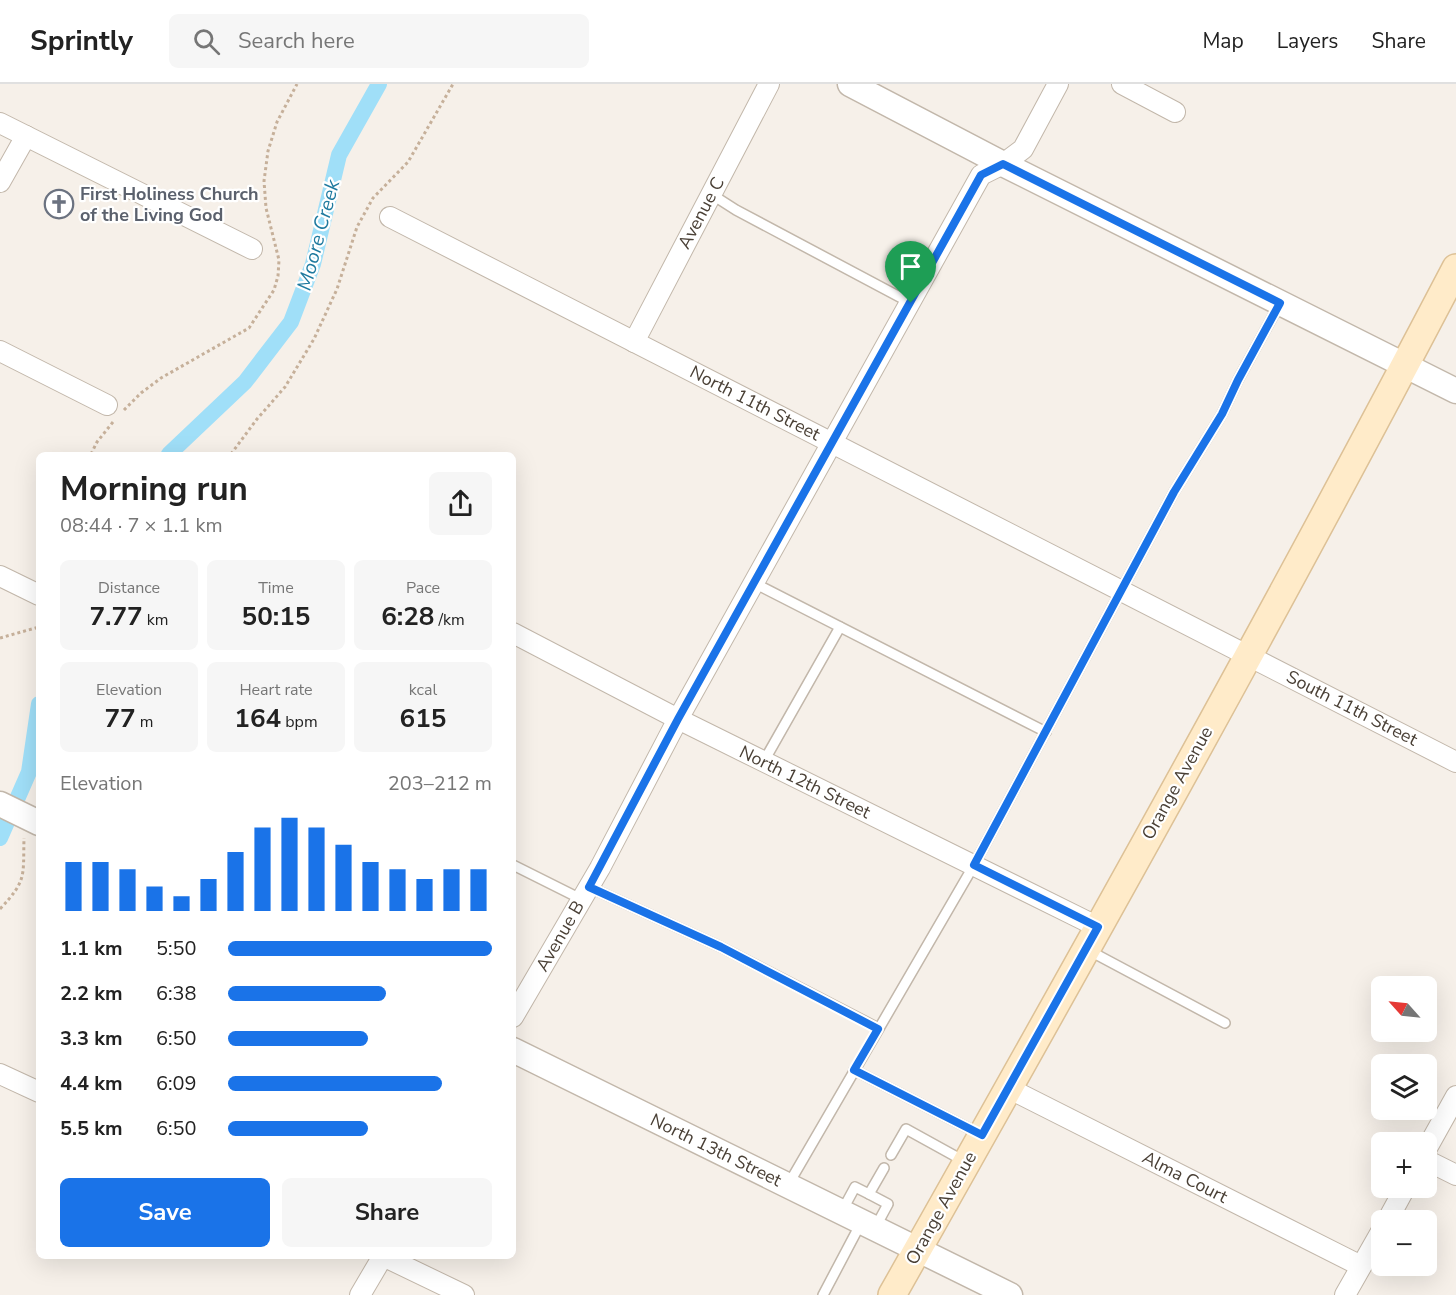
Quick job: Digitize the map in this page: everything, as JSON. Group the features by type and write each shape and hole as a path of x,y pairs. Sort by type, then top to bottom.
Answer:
{"main road":[{"name":"Orange Avenue","path":"892,1295 1092,938 1456,268"}],"street":[{"name":"Avenue C","path":"634,342 769,84"},
{"path":"850,84 1003,164 1456,391"},
{"name":"Avenue B","path":"516,1012 585,893 678,719 981,175 1003,164 1023,149 1058,84"},
{"path":"1122,84 1175,112"},
{"path":"0,123 252,249"},
{"path":"0,182 26,136"},
{"name":"North 11th Street","path":"390,217 1247,655"},
{"path":"0,351 107,405"},
{"path":"0,576 36,594"},
{"name":"North 12th Street","path":"516,635 678,719 974,865 1092,938"},
{"name":"South 11th Street","path":"1247,655 1456,762"},
{"name":"North 13th Street","path":"516,1051 1010,1295"},
{"path":"0,1074 36,1091"},
{"name":"Alma Court","path":"1008,1088 1361,1266"},
{"path":"1436,1132 1456,1096"},
{"path":"1437,1166 1456,1175"},
{"path":"1346,1295 1371,1249"},
{"path":"360,1295 381,1259"},
{"path":"389,1259 465,1295"}],"lane":[{"path":"711,194 736,210 911,303"},
{"path":"788,1185 974,865 1174,492 1222,414 1280,303"},
{"path":"754,583 1046,732"},
{"path":"764,761 840,627"},
{"path":"516,866 721,947 878,1029"},
{"path":"1092,938 1225,1023"},
{"path":"854,1070 982,1135"},
{"path":"891,1155 906,1129 966,1162"},
{"path":"869,1194 884,1168"},
{"path":"823,1295 860,1220 888,1204 855,1186 860,1220"}],"path":[{"path":"92,452 109,426 141,393 191,360 249,328 274,290 279,260 266,208 268,151 277,122 297,84"},
{"path":"232,452 256,419 285,387 314,339 337,289 357,227 372,198 408,162 453,84"},
{"path":"0,638 36,628"},
{"path":"0,909 20,886 24,875 17,815"}],"waterway":[{"name":"Moore Creek","path":"171,452 245,382 291,322 313,264 339,155 379,84"},
{"name":"Moore Creek","path":"0,838 29,772 36,724"}],"place":[{"name":"First Holiness Church of the Living God","path":"59,204"}],"route":[{"path":"1003,164 1280,303 1222,414 1174,492 974,865 1098,927 982,1135 854,1070 878,1029 721,947 589,887 678,719 911,303 981,175 1003,164"}]}
